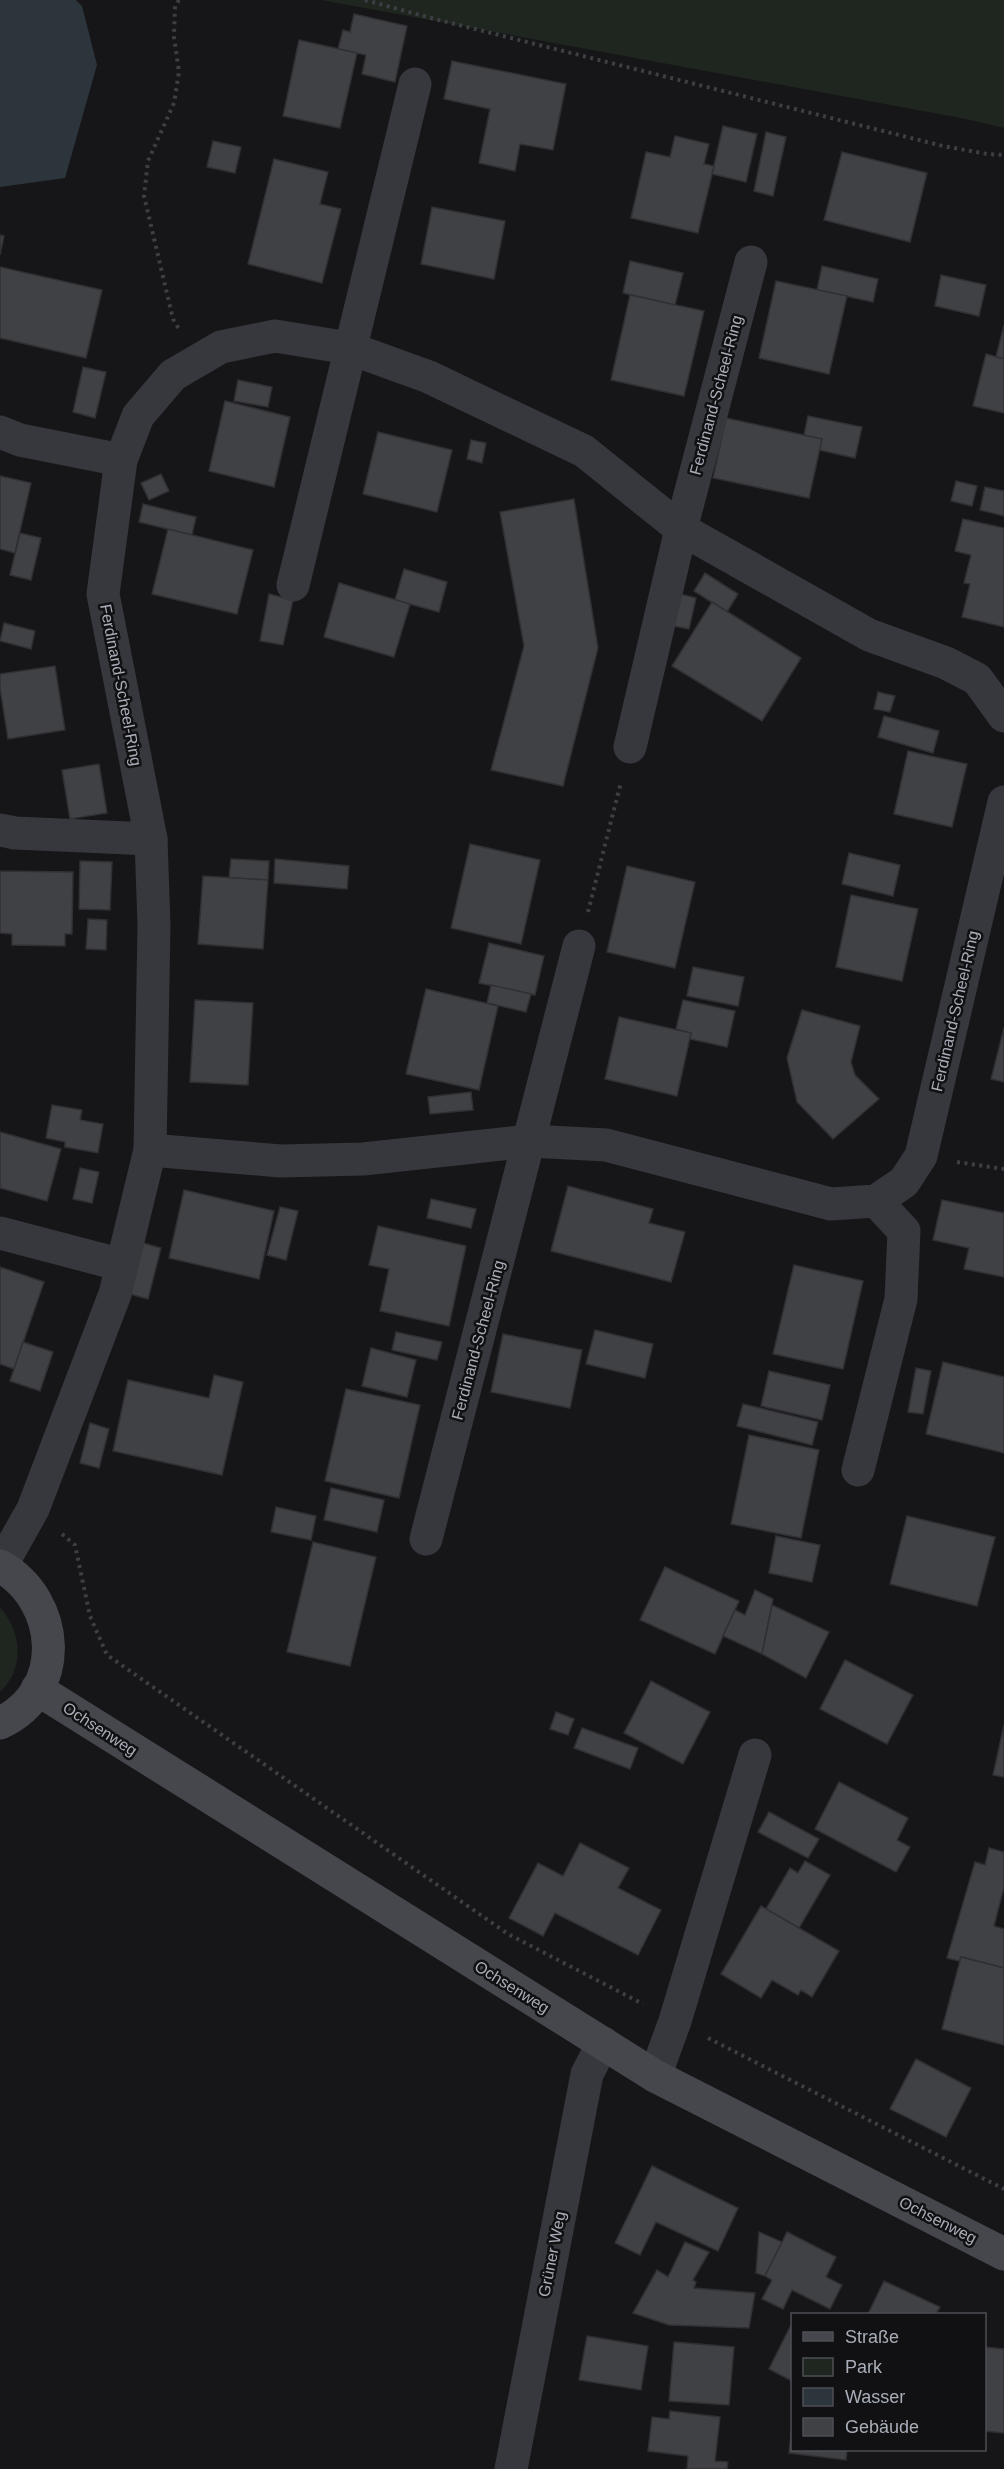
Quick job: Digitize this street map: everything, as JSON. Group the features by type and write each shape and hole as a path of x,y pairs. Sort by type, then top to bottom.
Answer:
{"main road":[{"path":"0,1566 16,1576 32,1593 46,1623 49,1640 48,1658 37,1689 24,1707 0,1723"},
{"name":"Ochsenweg","path":"37,1689 655,2076 1004,2254"}],"street":[{"path":"293,585 415,84"},
{"name":"Ferdinand-Scheel-Ring","path":"630,747 681,529 751,262"},
{"name":"Ferdinand-Scheel-Ring","path":"0,1566 33,1509 115,1294 150,1150 154,925 151,839 104,594 121,460 138,416 173,375 221,347 275,336 349,348 429,377 584,451 681,529 869,635 946,663 977,679 1004,716"},
{"path":"0,432 20,440 121,460"},
{"name":"Ferdinand-Scheel-Ring","path":"876,1201 904,1182 921,1156 1004,802"},
{"path":"0,830 15,833 151,839"},
{"name":"Ferdinand-Scheel-Ring","path":"426,1539 579,946"},
{"path":"150,1150 281,1161 363,1159 530,1141 606,1145 831,1204 876,1201 904,1231 901,1299 858,1470"},
{"path":"0,1233 122,1265"},
{"path":"655,2076 675,2021 755,1755"},
{"name":"Grüner Weg","path":"511,2469 587,2074 603,2043"}],"path":[{"path":"178,0 175,6 174,37 178,72 174,103 148,161 144,196 173,319 196,361"},
{"path":"365,0 943,146 1004,155"},
{"path":"579,946 630,747"},
{"path":"921,1156 1004,1169"},
{"path":"33,1509 75,1545 90,1616 107,1656 508,1934 1004,2189"}],"green space":[{"path":"321,0 1004,0 1004,128 966,119"},
{"path":"0,1607 13,1627 18,1649 14,1672 0,1692"}],"water":[{"path":"0,0 76,0 82,6 97,65 65,178 0,187"}],"building":[{"path":"354,14 407,26 395,82 362,74 366,55 338,49 343,30 350,32"},
{"path":"299,40 357,53 340,128 283,116"},
{"path":"452,61 566,84 553,150 520,144 515,171 479,163 490,109 444,99"},
{"path":"723,126 757,134 746,182 712,174"},
{"path":"766,132 786,137 773,196 754,191"},
{"path":"675,136 709,144 704,164 714,166 698,233 631,218 646,152 670,157"},
{"path":"213,141 241,147 235,173 207,167"},
{"path":"842,152 927,173 910,242 824,220"},
{"path":"274,159 328,172 320,204 341,209 322,283 248,264"},
{"path":"432,207 505,221 494,279 421,264"},
{"path":"0,235 4,236 0,255"},
{"path":"630,261 683,273 675,305 623,293"},
{"path":"822,266 878,279 873,302 817,290"},
{"path":"0,267 102,290 86,358 0,338"},
{"path":"941,275 986,285 979,316 935,306"},
{"path":"776,281 847,296 829,374 759,358"},
{"path":"630,295 704,311 684,396 611,380"},
{"path":"1004,325 1004,359 996,357"},
{"path":"986,354 1004,359 1004,413 973,406"},
{"path":"83,367 106,372 95,418 73,412"},
{"path":"238,380 272,387 268,407 234,401"},
{"path":"225,401 290,417 274,487 209,471"},
{"path":"808,416 862,427 855,458 819,450 822,439 804,435"},
{"path":"726,418 822,439 809,498 713,478"},
{"path":"378,432 452,450 437,512 363,494"},
{"path":"471,440 486,443 482,463 467,459"},
{"path":"161,474 169,491 149,500 141,483"},
{"path":"0,476 31,483 15,553 0,549"},
{"path":"956,481 977,486 972,506 951,501"},
{"path":"985,487 1004,491 1004,516 980,510"},
{"path":"574,499 598,648 563,786 491,770 524,646 500,512"},
{"path":"143,504 196,517 192,535 139,522"},
{"path":"963,519 1004,528 1004,627 962,617 970,584 964,583 971,555 955,551"},
{"path":"168,529 253,550 237,614 152,594"},
{"path":"20,533 41,538 31,580 10,575"},
{"path":"404,569 447,582 439,612 395,600"},
{"path":"705,573 738,594 727,612 694,591"},
{"path":"339,583 410,604 394,657 324,637"},
{"path":"676,593 696,598 689,629 669,625"},
{"path":"269,594 293,600 283,645 260,641"},
{"path":"712,602 801,658 762,721 672,666"},
{"path":"4,623 35,631 31,649 0,641"},
{"path":"55,666 65,730 8,739 0,674"},
{"path":"878,692 895,696 890,712 874,709"},
{"path":"884,716 939,731 933,753 878,737"},
{"path":"908,751 967,764 952,827 894,814"},
{"path":"99,764 107,813 70,819 62,770"},
{"path":"470,844 540,860 521,944 451,928"},
{"path":"849,853 900,865 893,896 842,884"},
{"path":"231,859 269,861 268,880 229,878"},
{"path":"275,859 349,866 347,889 274,883"},
{"path":"80,861 112,862 110,910 79,909"},
{"path":"627,866 695,882 675,968 607,952"},
{"path":"0,871 73,872 72,934 65,934 65,946 12,945 12,934 0,933"},
{"path":"203,876 268,880 263,949 198,944"},
{"path":"851,895 918,909 902,981 836,967"},
{"path":"88,919 107,920 106,950 86,949"},
{"path":"489,943 544,956 535,995 479,983"},
{"path":"693,967 744,977 738,1006 687,996"},
{"path":"491,985 531,994 526,1012 487,1003"},
{"path":"426,989 498,1006 479,1090 406,1074"},
{"path":"195,1000 253,1003 248,1085 190,1082"},
{"path":"683,1000 735,1011 727,1047 690,1039 691,1033 676,1029"},
{"path":"802,1010 860,1026 851,1062 855,1075 879,1099 833,1139 797,1102 787,1058"},
{"path":"619,1017 691,1033 677,1096 605,1079"},
{"path":"1004,1028 1004,1082 991,1079"},
{"path":"471,1092 473,1110 430,1114 428,1097"},
{"path":"52,1105 82,1110 80,1120 103,1124 98,1153 65,1147 65,1142 46,1138"},
{"path":"0,1132 61,1149 47,1201 0,1188"},
{"path":"80,1168 99,1172 92,1203 73,1199"},
{"path":"568,1186 653,1209 649,1223 685,1232 671,1282 551,1251"},
{"path":"184,1190 274,1211 259,1279 169,1258"},
{"path":"431,1199 476,1209 471,1228 427,1218"},
{"path":"942,1200 1004,1213 1004,1277 964,1269 969,1248 933,1240"},
{"path":"280,1207 298,1211 286,1260 267,1255"},
{"path":"378,1226 466,1246 449,1326 380,1311 389,1269 369,1265"},
{"path":"143,1243 161,1248 148,1299 130,1294"},
{"path":"794,1265 863,1281 843,1369 773,1354"},
{"path":"0,1267 44,1282 14,1369 0,1364"},
{"path":"595,1330 653,1344 645,1378 586,1364"},
{"path":"396,1332 442,1342 437,1360 392,1350"},
{"path":"503,1334 582,1350 570,1408 491,1392"},
{"path":"23,1342 53,1352 40,1391 10,1381"},
{"path":"371,1348 416,1360 407,1397 362,1386"},
{"path":"943,1362 1004,1377 1004,1453 926,1434"},
{"path":"916,1368 931,1371 923,1414 908,1412"},
{"path":"769,1371 830,1385 822,1420 761,1406"},
{"path":"214,1375 243,1382 222,1475 113,1451 128,1380 209,1398"},
{"path":"346,1389 420,1405 399,1498 325,1481"},
{"path":"743,1404 818,1422 812,1445 737,1426"},
{"path":"90,1423 109,1429 99,1468 80,1463"},
{"path":"749,1435 819,1450 801,1538 731,1524"},
{"path":"331,1488 384,1500 377,1532 324,1520"},
{"path":"276,1507 316,1516 311,1540 271,1532"},
{"path":"907,1516 995,1537 977,1606 890,1584"},
{"path":"776,1536 820,1545 812,1582 769,1573"},
{"path":"313,1542 376,1557 350,1666 287,1652"},
{"path":"665,1567 739,1601 715,1654 640,1620"},
{"path":"755,1590 773,1599 762,1654 723,1636 735,1610 745,1615"},
{"path":"772,1605 829,1632 806,1678 762,1654"},
{"path":"845,1660 913,1695 887,1744 820,1709"},
{"path":"651,1681 710,1712 683,1764 624,1733"},
{"path":"556,1712 574,1719 568,1735 550,1729"},
{"path":"1004,1725 1004,1777 993,1775"},
{"path":"582,1728 638,1748 630,1769 574,1748"},
{"path":"839,1782 908,1818 897,1840 910,1847 896,1872 815,1829"},
{"path":"769,1812 819,1839 808,1858 758,1832"},
{"path":"580,1843 629,1868 618,1888 661,1910 638,1955 555,1913 543,1936 509,1918 538,1863 563,1876"},
{"path":"989,1848 1004,1852 1004,1887 994,1926 1004,1929 1004,1968 961,1957 959,1961 947,1958 975,1862 985,1865"},
{"path":"805,1861 830,1875 799,1928 766,1909 790,1868 798,1873"},
{"path":"761,1906 839,1951 812,1997 801,1990 798,1995 772,1980 761,1998 721,1974"},
{"path":"961,1957 1004,1968 1004,2045 942,2029"},
{"path":"916,2059 971,2088 946,2137 890,2109"},
{"path":"652,2166 738,2208 718,2251 656,2222 640,2255 615,2243"},
{"path":"759,2232 782,2242 765,2276 756,2273"},
{"path":"787,2232 836,2257 826,2277 842,2285 830,2309 792,2290 783,2309 762,2299 772,2280 765,2276"},
{"path":"685,2242 709,2252 693,2280 696,2282 694,2288 755,2293 749,2328 669,2325 633,2313 657,2270 668,2277"},
{"path":"884,2281 940,2307 937,2313 868,2313"},
{"path":"791,2325 791,2380 769,2369"},
{"path":"587,2336 648,2346 641,2390 579,2380"},
{"path":"674,2342 734,2347 729,2405 669,2401"},
{"path":"986,2347 1004,2349 1004,2433 986,2431"},
{"path":"670,2411 720,2417 715,2461 728,2462 727,2469 687,2469 688,2456 648,2451 652,2417 669,2419"},
{"path":"791,2436 791,2451 847,2451 846,2460 789,2453"}]}
